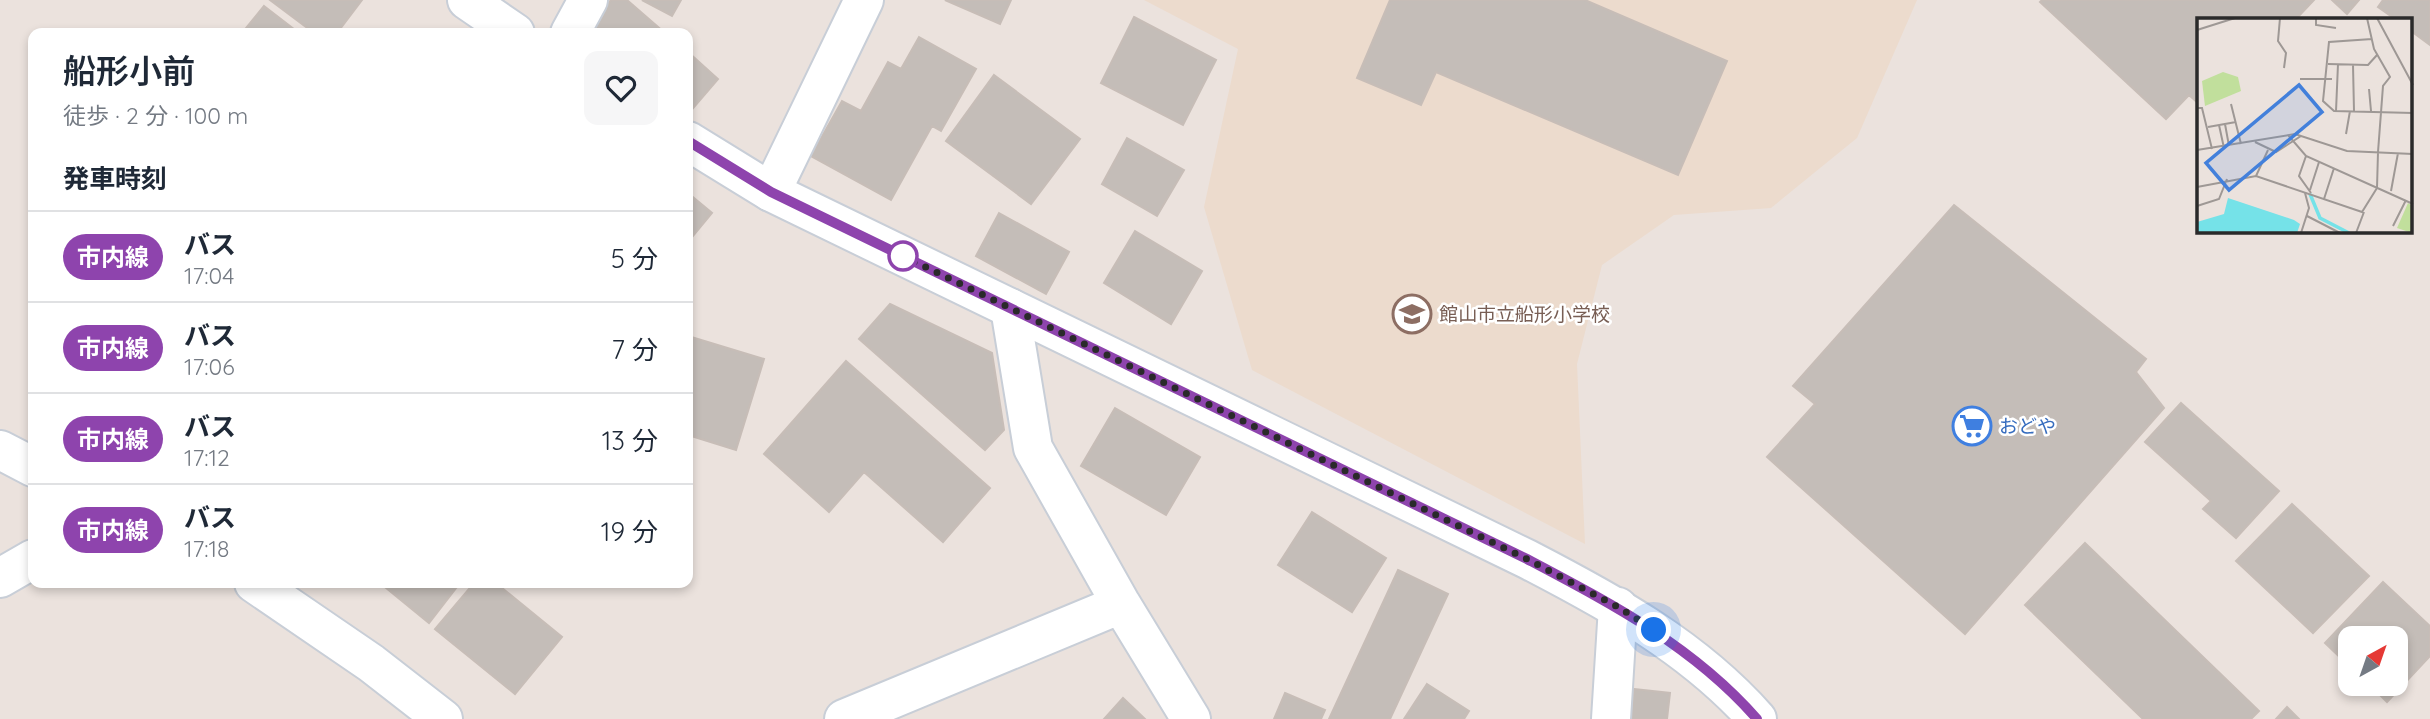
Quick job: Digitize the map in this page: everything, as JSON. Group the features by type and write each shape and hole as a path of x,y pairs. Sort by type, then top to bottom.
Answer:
{"street":[{"path":"573,28 588,0"},
{"path":"771,192 864,0"},
{"path":"693,144 771,192 1527,559 1618,607 1672,641 1734,693 1757,719"},
{"path":"1010,309 1033,448 1121,604 1191,719"},
{"path":"0,450 28,464"},
{"path":"0,578 28,562"},
{"path":"261,588 372,663 443,719"},
{"path":"844,719 1121,604"},
{"path":"1611,719 1618,607"}],"shaded area":[{"name":"館山市立船形小学校","path":"1144,0 1917,0 1857,138 1771,208 1674,215 1602,265 1577,364 1585,544 1252,370 1204,207 1238,49"}],"building":[{"path":"270,0 362,0 341,28 307,28"},
{"path":"611,0 627,0 659,28 588,28"},
{"path":"642,0 681,0 672,16"},
{"path":"945,0 1011,0 1000,24"},
{"path":"1390,0 1585,0 1727,61 1678,175 1436,72 1421,105 1357,78"},
{"path":"2314,0 2297,18 2197,18 2197,102 2189,95 2166,119 2040,2"},
{"path":"2332,0 2359,0 2347,14"},
{"path":"2383,0 2430,0 2430,45 2412,32 2412,18 2394,18 2378,7"},
{"path":"264,6 293,28 246,28"},
{"path":"1134,17 1216,60 1183,125 1101,83"},
{"path":"919,37 976,69 941,131 932,126 891,200 811,156 842,101 861,111 888,62 901,69"},
{"path":"693,56 718,79 693,108"},
{"path":"994,75 1080,139 1031,204 946,141"},
{"path":"1127,138 1184,170 1157,216 1102,184"},
{"path":"693,197 712,213 693,236"},
{"name":"おどや","path":"1954,205 2146,359 2136,372 2164,408 1965,634 1767,457 1815,404 1793,386"},
{"path":"999,213 1069,252 1046,294 976,256"},
{"path":"1135,231 1202,271 1171,324 1104,283"},
{"path":"890,304 992,353 1004,430 985,450 859,339"},
{"path":"693,338 764,359 736,450 693,437"},
{"path":"846,361 990,488 943,542 864,472 829,512 764,454"},
{"path":"2181,403 2279,491 2236,538 2203,509 2211,501 2145,442"},
{"path":"1115,408 1200,457 1166,515 1081,466"},
{"path":"2292,504 2369,576 2313,633 2236,561"},
{"path":"1312,512 1386,558 1352,612 1278,565"},
{"path":"2085,543 2259,711 2251,719 2143,719 2025,605"},
{"path":"1398,570 1448,594 1390,719 1329,719"},
{"path":"2383,582 2430,626 2430,656 2408,680 2408,626 2341,626"},
{"path":"386,588 456,588 429,623"},
{"path":"470,588 502,588 562,637 515,694 435,629"},
{"path":"2338,629 2338,655 2325,643"},
{"path":"1427,684 1469,711 1464,719 1404,719"},
{"path":"1634,689 1670,693 1667,719 1631,719"},
{"path":"1285,693 1325,710 1321,719 1274,719"},
{"path":"2381,696 2393,696 2387,702"},
{"path":"1123,698 1145,719 1104,719"},
{"path":"2287,707 2299,719 2276,719"}],"bus line":[{"name":"市内線","path":"693,144 771,192 1527,559 1618,607 1672,641 1734,693 1757,719"}],"place":[{"name":"館山市立船形小学校","path":"1412,314"},
{"name":"おどや","path":"1972,426"}],"route":[{"path":"903,256 1527,559 1618,607 1654,630"}]}
